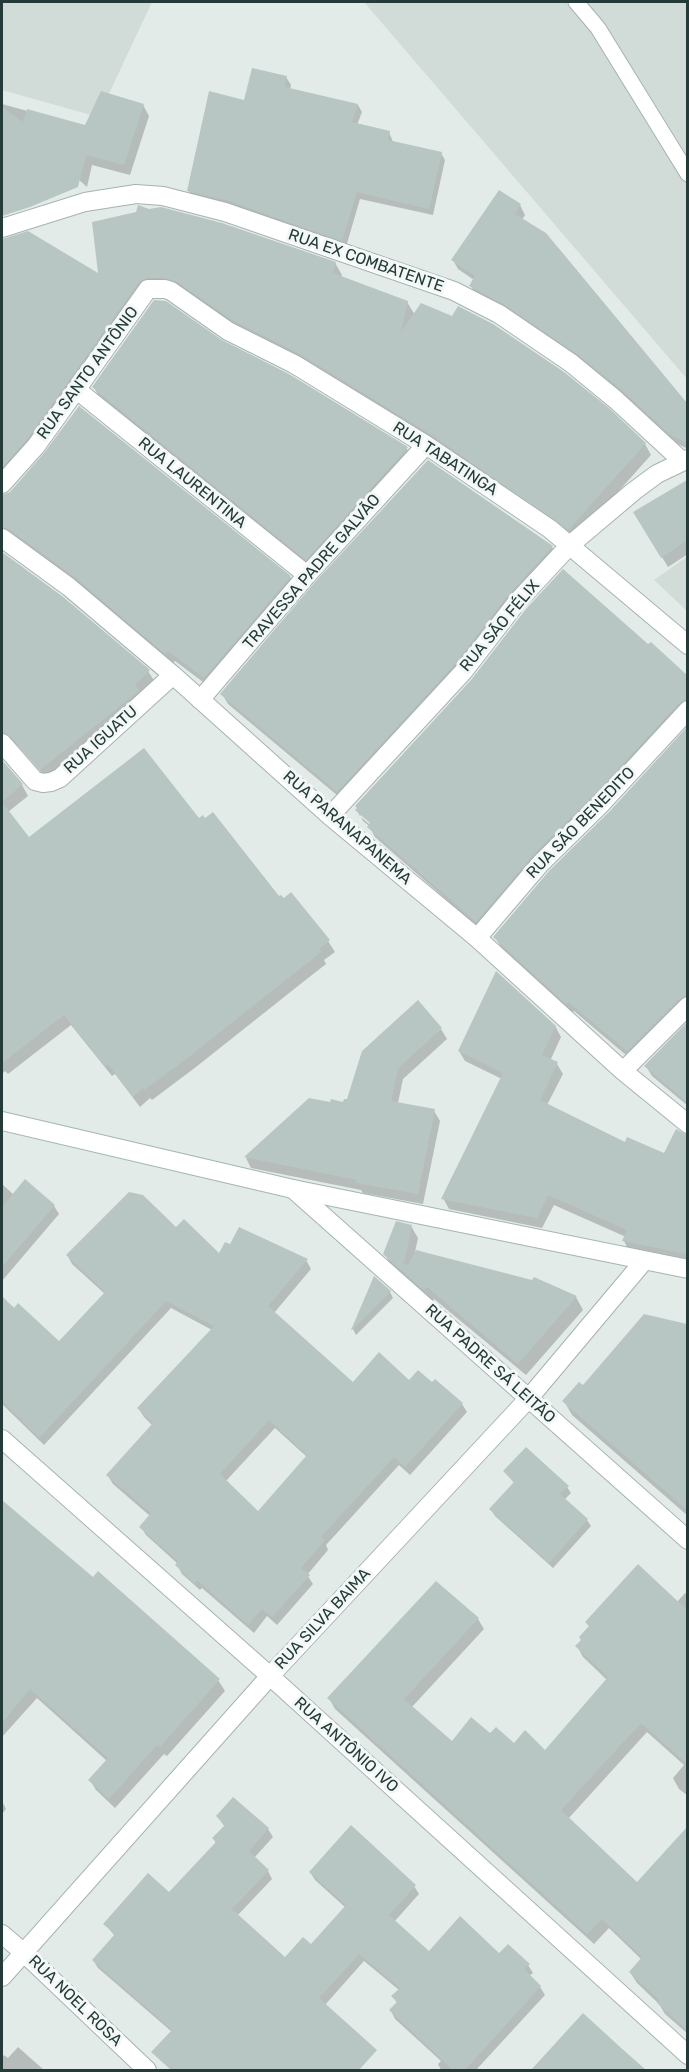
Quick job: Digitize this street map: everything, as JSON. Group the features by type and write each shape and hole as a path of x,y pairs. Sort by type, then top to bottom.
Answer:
{"street":[{"name":"RUA EX COMBATENTE","path":"2,227 85,201 136,194 163,196 225,212 454,291 499,314 571,363 684,460"},
{"name":"RUA SANTO ANTÔNIO","path":"2,484 36,446 148,289 171,291 184,300"},
{"name":"RUA TABATINGA","path":"184,300 228,331 294,364 426,445 550,529 687,645"},
{"name":"RUA LAURENTINA","path":"76,390 307,575"},
{"name":"TRAVESSA PADRE GALVÃO","path":"201,700 307,575 426,445"},
{"name":"RUA SÃO FÉLIX","path":"330,816 463,672 517,602 570,545 634,491 657,474 684,460"},
{"name":"RUA PARANAPANEMA","path":"2,538 69,587 173,675 330,816 477,938 623,1071 687,1124"},
{"name":"RUA IGUATU","path":"2,743 35,781 51,782 60,778 173,675"},
{"name":"RUA SÃO BENEDITO","path":"477,938 541,863 602,803 687,710"},
{"path":"623,1071 687,1006"},
{"name":"RUA PADRE SÁ LEITÃO","path":"2,1121 293,1188 687,1269"},
{"name":"RUA PADRE SÁ LEITÃO","path":"293,1188 687,1540"},
{"name":"RUA SILVA BAIMA","path":"2,1977 270,1676 529,1398 644,1261"},
{"name":"RUA ANTÔNIO IVO","path":"2,1439 270,1676 687,2055"},
{"name":"RUA NOEL ROSA","path":"2,1934 147,2070"}],"lane":[{"path":"576,2 598,28 687,174"}],"shaded area":[{"path":"2,2 152,2 98,117 2,90"},
{"path":"364,2 687,2 687,379"},
{"path":"687,557 687,611 654,580"}],"building":[{"path":"252,68 287,76 285,87 358,104 352,122 390,131 388,140 442,152 429,209 357,192 342,241 229,201 187,191 209,91 244,100"},
{"path":"101,91 144,104 124,165 86,155 78,187 2,216 2,107 23,122 27,109 85,125"},
{"path":"499,190 521,204 515,214 546,233 687,403 687,443 669,434 623,391 577,354 505,305 469,286 475,276 451,260"},
{"path":"138,205 149,209 161,207 222,223 336,262 333,273 408,301 401,332 421,303 452,316 458,306 493,324 564,372 609,408 646,443 568,530 432,435 300,354 234,321 177,282 165,278 148,278 139,282 27,439 2,468 2,239 28,231 98,273 92,222 136,212"},
{"path":"154,300 166,301 222,340 289,374 408,447 306,560 92,387"},
{"path":"79,406 291,576 204,678 168,651 165,654 76,578 9,529 2,527 2,495 10,492 44,453"},
{"path":"428,460 553,546 508,595 454,665 337,792 220,694 315,582"},
{"path":"687,480 687,540 661,558 633,512"},
{"path":"2,552 62,596 150,670 135,685 139,691 40,770 10,736 2,732"},
{"path":"563,569 687,675 687,699 680,702 594,795 533,855 476,922 367,827 370,823 355,810 357,808 355,806 471,680 526,609"},
{"path":"687,727 687,995 680,998 627,1051 568,1002 566,1004 493,937 549,871 610,811"},
{"path":"144,748 199,818 203,815 205,818 213,812 279,896 284,898 291,892 330,940 319,949 321,952 190,1056 133,1097 108,1064 105,1066 64,1015 2,1063 2,802 29,837"},
{"path":"2,760 23,784 2,802"},
{"path":"496,971 556,1026 542,1055 558,1062 540,1100 625,1142 627,1137 664,1153 676,1129 687,1135 687,1254 622,1241 627,1230 548,1195 537,1218 441,1199 503,1073 458,1051"},
{"path":"418,1000 442,1028 398,1068 391,1101 435,1109 418,1194 356,1183 357,1180 244,1157 309,1098 330,1102 331,1099 343,1102 347,1099 362,1051"},
{"path":"687,1022 687,1102 644,1066"},
{"path":"25,1179 55,1205 2,1267 2,1207"},
{"path":"129,1192 143,1195 176,1227 184,1219 219,1253 225,1242 230,1244 239,1227 308,1259 268,1306 353,1382 379,1352 409,1380 418,1370 432,1382 435,1379 463,1403 405,1467 394,1457 321,1537 325,1540 301,1568 310,1575 272,1617 262,1609 248,1625 197,1580 194,1583 175,1565 178,1561 139,1527 151,1513 106,1475 153,1423 137,1408 214,1326 166,1301 39,1438 2,1401 2,1296 14,1308 18,1303 59,1341 105,1292 66,1255","holes":["269,1420 307,1455 258,1511 220,1474"]},
{"path":"396,1221 412,1225 404,1264 408,1265 416,1250 532,1280 534,1277 577,1296 518,1364 427,1287 424,1290 420,1287 383,1254"},
{"path":"374,1276 391,1291 351,1330"},
{"path":"644,1314 687,1324 687,1510 562,1401 579,1382 583,1385"},
{"path":"526,1447 569,1486 560,1494 588,1519 549,1563 489,1509 514,1482 503,1471"},
{"path":"2,1500 93,1577 98,1571 220,1679 160,1747 157,1745 109,1799 88,1780 108,1758 30,1689 2,1723"},
{"path":"638,1564 687,1610 687,1764 641,1723 561,1810 637,1882 687,1827 687,2030 657,2003 660,2001 629,1972 642,1957 602,1919 587,1934 327,1698 436,1581 479,1618 404,1699 452,1741 471,1717 490,1733 496,1727 514,1743 525,1730 545,1750 608,1677 575,1646 581,1640 579,1637 589,1626 585,1622"},
{"path":"233,1797 269,1828 249,1851 269,1870 232,1909 285,1957 303,1937 311,1944 346,1905 309,1872 351,1825 416,1885 389,1915 429,1951 460,1916 499,1953 508,1944 530,1964 524,1969 541,1986 465,2070 453,2070 389,2010 397,2002 391,1996 400,1988 359,1954 319,1998 377,2050 359,2070 171,2070 151,2052 172,2030 92,1960 115,1934 103,1924 148,1873 169,1892 216,1842 212,1838 225,1825 216,1816"},
{"path":"583,2013 619,2046 646,2070 531,2070"}]}
